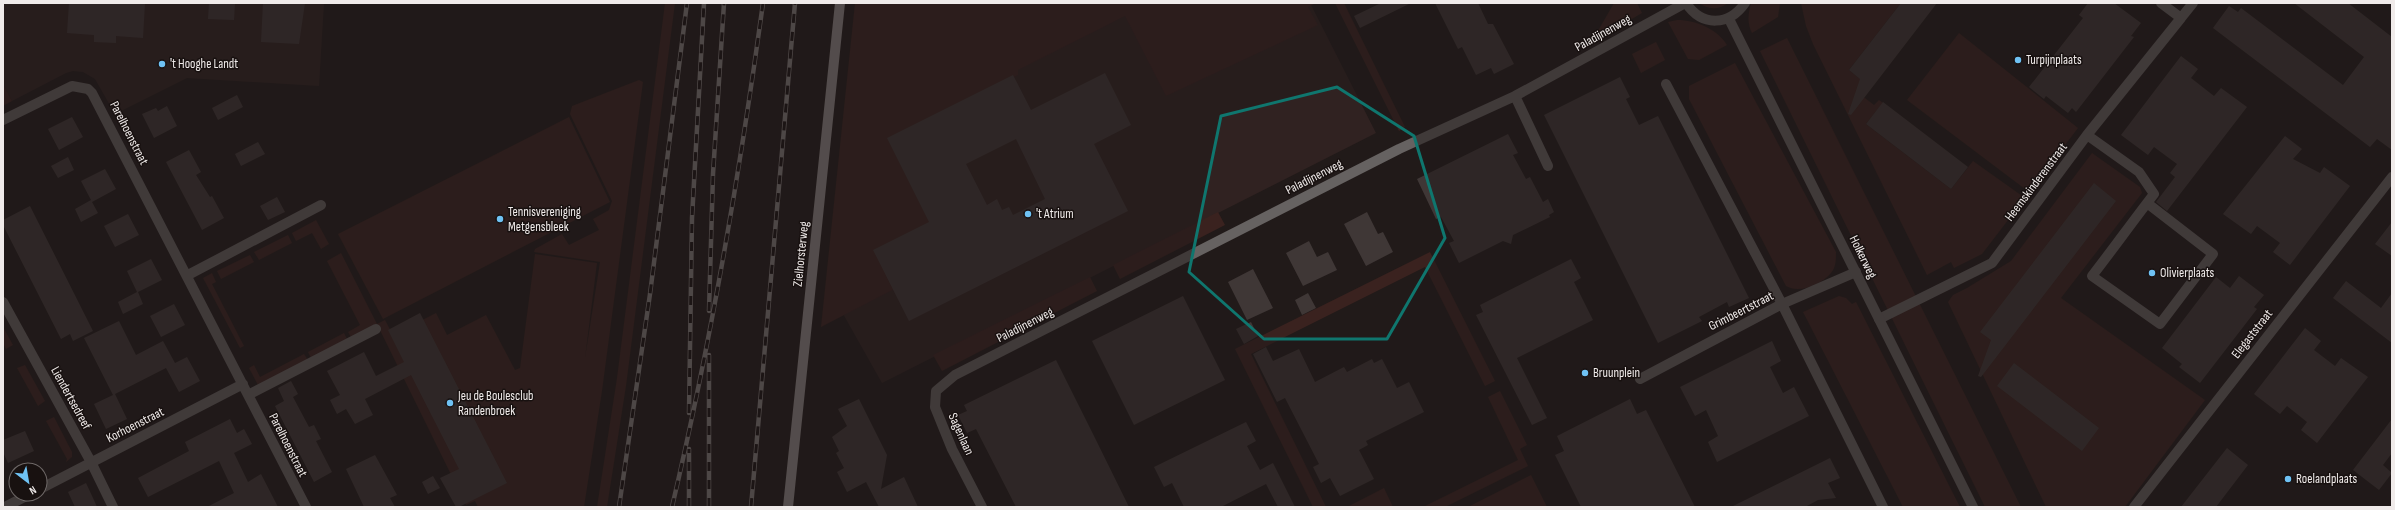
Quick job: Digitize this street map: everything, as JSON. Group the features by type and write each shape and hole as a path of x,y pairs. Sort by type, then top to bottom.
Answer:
{"main road":[{"name":"Zielhorsterweg","path":"788,507 840,3"}],"street":[{"path":"1685,3 1699,17 1709,21 1729,19 1738,12 1745,3"},
{"name":"Paladijnenweg","path":"955,375 1398,149 1515,96 1685,3"},
{"path":"2161,3 2180,18"},
{"name":"Heemskinderenstraat","path":"1878,319 1992,263 2088,135 2193,3"},
{"name":"Holkerweg","path":"1729,19 1973,507"},
{"path":"1666,84 1782,304 1882,507"},
{"name":"Parelhoenstraat","path":"3,120 72,86 88,89 100,105 306,507"},
{"path":"1515,96 1548,166"},
{"path":"2088,135 2139,172 2154,194 2147,203 2092,276 2160,324 2212,254 2147,203"},
{"name":"Elegaststraat","path":"2134,507 2392,178"},
{"path":"188,275 321,205"},
{"name":"Grimbeertstraat","path":"1640,379 1782,304 1856,272"},
{"name":"Liendertsedreef","path":"3,302 91,462 113,507"},
{"path":"248,395 376,329"},
{"name":"Sagenlaan","path":"955,375 936,391 935,407 952,449 982,507"},
{"name":"Korhoenstraat","path":"48,485 243,384"},
{"path":"5,507 15,502"}],"highlighted area":[{"path":"1337,87 1414,136 1445,238 1387,339 1264,339 1189,272 1221,116"}],"shaded area":[{"name":"'t Hooghe Landt","path":"3,3 324,3 319,86 187,78 115,114 95,79 83,72 73,71 66,73 12,101 3,84"},
{"path":"665,3 675,3 626,386 607,507 597,507 617,378"},
{"path":"855,3 1316,3 1308,7 1318,25 1166,96 1125,16 1018,70 1018,75 892,136 952,259 821,327"},
{"name":"'t Atrium","path":"864,3 1310,3 1376,133 882,383 833,296"},
{"path":"1335,3 1344,3 1405,127 1399,131"},
{"path":"1614,3 1637,3 1642,13 1591,43"},
{"path":"1699,3 1728,3 1718,8 1710,8"},
{"path":"1751,3 1780,3 1778,17 1752,33 1748,18"},
{"path":"1801,3 1901,3 1849,70 1872,88 1857,92 1874,105 1879,100 1883,103 1866,124 1951,189 1973,161 2025,198 1982,254 1954,268 1951,262 1927,275 1813,44 1806,26"},
{"path":"1684,20 1705,26 1718,34 1727,45 1699,60 1688,59 1668,22"},
{"path":"1959,33 2078,128 2029,192 1907,100"},
{"path":"1787,38 2021,507 1985,507 1760,51"},
{"path":"1656,42 1665,60 1641,73 1632,54"},
{"path":"1735,63 1836,252 1836,261 1833,271 1822,281 1810,287 1797,289 1786,286 1689,99 1689,86"},
{"path":"639,80 643,82 602,391 584,507 478,507 475,501 466,505 377,324 385,320 393,335 436,313 447,335 486,315 515,370 520,368 535,254 597,263 585,358 600,262 534,252 535,249 562,234 569,245 599,230 593,219 609,210 612,201 570,114 572,106"},
{"path":"3,84 12,101 3,106"},
{"name":"Tennisvereniging Metgensbleek","path":"569,117 610,202 383,319 338,234"},
{"path":"2092,153 2140,187 2142,193 2061,298 2205,400 2125,507 2046,507 1948,302 1953,295 2011,261"},
{"path":"1218,212 1225,225 1120,279 1113,265"},
{"path":"316,220 329,244 321,249 312,233 296,241 292,233"},
{"path":"288,235 292,243 259,260 254,252"},
{"path":"1430,252 1495,381 1485,386 1425,267 1251,354 1326,507 1313,507 1235,349"},
{"path":"341,253 377,324 351,337 348,332 360,325 327,261"},
{"path":"250,255 254,262 221,279 217,271"},
{"path":"212,273 216,282 212,284 244,346 240,348 203,278"},
{"path":"1090,277 1097,291 942,371 933,355"},
{"path":"1839,296 1846,298 1852,304 1856,302 1960,507 1903,507 1803,312"},
{"path":"3,327 13,345 6,349 3,343"},
{"path":"344,333 347,339 311,358 308,352"},
{"path":"304,354 308,360 258,385 249,368 254,365 260,377"},
{"path":"25,365 45,401 38,406 17,368"},
{"path":"1500,391 1527,445 1520,449 1528,466 1445,507 1423,507 1518,460 1488,397"},
{"path":"54,417 72,452 72,457 66,462 67,459 46,421"},
{"path":"1531,475 1547,507 1468,507"},
{"path":"1384,488 1393,507 1347,507"}],"building":[{"path":"69,3 145,3 143,38 116,36 116,43 94,42 94,35 67,33"},
{"path":"209,3 235,3 234,20 208,19"},
{"path":"263,3 305,3 299,44 261,42"},
{"path":"1381,3 1411,3 1360,28 1354,16"},
{"path":"1435,3 1478,3 1488,24 1493,24 1514,64 1494,74 1491,68 1476,75 1462,47 1458,49"},
{"path":"1901,3 1937,3 1851,115 1848,114 1860,79 1849,70"},
{"path":"2088,3 2114,3 2141,23 2131,36 2134,37 2076,112 2072,108 2068,113 2046,96 2044,99 2029,87 2083,18 2079,15"},
{"path":"2294,3 2348,3 2392,37 2392,150 2377,139 2370,147 2213,28 2229,6 2238,12 2241,8 2343,85 2364,57"},
{"path":"2181,56 2198,69 2191,78 2214,96 2221,88 2247,107 2167,211 2156,202 2175,177 2170,173 2177,164 2154,147 2148,155 2121,135"},
{"path":"1105,73 1131,125 1094,144 1128,211 909,321 873,250 929,222 887,138 1013,75 1031,110","holes":["1016,139 1045,199 1013,215 1009,207 1002,210 997,199 987,205 966,164"]},
{"path":"1620,77 1630,97 1626,99 1639,125 1658,116 1749,298 1729,307 1727,302 1699,317 1702,321 1658,343 1544,115"},
{"path":"237,95 243,107 218,120 212,108"},
{"path":"1883,102 1968,167 1951,189 1866,124"},
{"path":"167,106 177,126 154,138 142,114 156,108 158,111"},
{"path":"72,117 83,137 59,150 48,129"},
{"path":"1508,134 1518,153 1513,155 1526,179 1530,177 1543,202 1548,199 1554,212 1549,215 1550,217 1513,235 1511,244 1503,241 1459,263 1449,243 1454,241 1441,217 1436,219 1417,179"},
{"path":"2285,136 2302,149 2293,159 2320,173 2324,167 2350,186 2290,265 2273,252 2280,243 2257,226 2251,234 2223,214"},
{"path":"258,142 265,154 241,166 235,154"},
{"path":"189,150 201,172 196,175 210,197 212,196 224,218 202,230 166,162"},
{"path":"68,157 74,170 58,178 51,166"},
{"path":"105,169 116,189 92,202 98,213 81,222 75,209 91,200 81,181"},
{"path":"2094,183 2116,201 1981,377 1978,376 1991,340 1980,332"},
{"path":"277,197 285,212 268,220 260,206"},
{"path":"30,206 93,331 73,341 70,334 61,339 3,225 3,220"},
{"path":"1367,212 1378,234 1383,232 1393,252 1366,266 1344,224"},
{"path":"128,214 139,235 115,247 104,226"},
{"path":"2392,222 2392,256 2375,244"},
{"path":"1309,241 1317,257 1328,252 1337,270 1303,286 1286,253"},
{"path":"151,259 162,280 138,292 143,304 123,314 118,302 137,292 127,271"},
{"path":"1571,259 1581,278 1574,282 1593,320 1517,358 1547,418 1532,425 1476,315 1483,312 1480,305"},
{"path":"1253,269 1273,308 1247,320 1228,282"},
{"path":"2239,276 2264,295 2254,307 2257,309 2200,383 2179,367 2182,364 2162,348 2216,277 2230,288"},
{"path":"2346,281 2381,308 2392,293 2392,343 2333,298"},
{"path":"1308,293 1316,308 1302,315 1295,300"},
{"path":"1183,296 1225,380 1134,425 1092,341"},
{"path":"174,304 185,325 161,337 150,316"},
{"path":"420,313 507,483 459,507 456,507 440,478 459,469 411,375 365,399 373,415 355,424 346,409 337,414 330,400 340,395 327,371 364,352 376,376 404,362 388,330"},
{"path":"119,321 136,355 163,341 175,363 187,357 200,381 179,392 166,368 115,394 127,419 106,429 94,404 113,395 84,338"},
{"path":"1251,322 1258,336 1244,344 1236,329"},
{"path":"2305,328 2321,341 2314,350 2335,366 2341,358 2368,377 2317,443 2301,430 2307,422 2287,406 2280,414 2254,394"},
{"path":"1772,341 1781,361 1770,367 1783,393 1794,387 1809,416 1717,462 1708,442 1718,436 1706,410 1695,416 1680,387"},
{"path":"1266,347 1273,361 1299,349 1315,382 1344,367 1347,372 1372,359 1374,363 1382,359 1397,388 1409,382 1424,412 1366,441 1368,445 1359,450 1374,479 1340,496 1330,478 1321,483 1313,467 1319,464 1285,398 1277,402 1253,354"},
{"path":"1056,360 1129,507 1016,507 976,429 967,433 958,415 967,411 964,405"},
{"path":"2014,363 2099,428 2082,451 1997,386"},
{"path":"291,381 298,394 293,397 309,427 314,425 321,439 316,441 332,472 314,482 275,406 284,401 278,388"},
{"path":"859,399 887,455 881,489 904,477 918,507 879,507 866,482 847,492 837,472 844,468 836,453 839,451 832,437 847,426 838,409"},
{"path":"1630,399 1637,414 1646,410 1695,507 1581,507 1555,455 1564,451 1557,436"},
{"path":"230,419 237,433 244,429 252,444 234,453 248,482 261,474 278,507 207,507 234,493 219,461 148,497 138,478 189,451 185,442"},
{"path":"2392,419 2392,453 2383,465 2392,473 2379,490 2353,470"},
{"path":"1246,422 1256,441 1247,446 1260,470 1273,463 1295,507 1278,507 1266,484 1221,507 1184,507 1172,483 1164,487 1154,467"},
{"path":"25,431 34,451 8,463 3,452 3,440"},
{"path":"2227,448 2248,465 2216,507 2181,507"},
{"path":"375,455 397,495 390,498 395,507 364,507 346,469"},
{"path":"1830,458 1840,478 1828,483 1836,498 1818,500 1805,507 1731,507"},
{"path":"433,476 440,488 428,494 422,482"},
{"path":"86,483 97,507 75,507 68,492"}],"railway":[{"path":"619,507 650,294 687,3"},
{"path":"689,413 692,218 704,3"},
{"path":"709,311 713,174 724,3"},
{"path":"672,507 724,256 745,130 763,3"},
{"path":"751,507 795,3"},
{"path":"709,355 709,507"},
{"path":"689,449 689,507"}],"place":[{"name":"Turpijnplaats","path":"2018,60"},
{"name":"'t Hooghe Landt","path":"162,64"},
{"name":"'t Atrium","path":"1028,214"},
{"name":"Tennisvereniging Metgensbleek","path":"500,219"},
{"name":"Olivierplaats","path":"2152,273"},
{"name":"Bruunplein","path":"1585,373"},
{"name":"Jeu de Boulesclub Randenbroek","path":"450,403"},
{"name":"Roelandplaats","path":"2288,479"}]}
